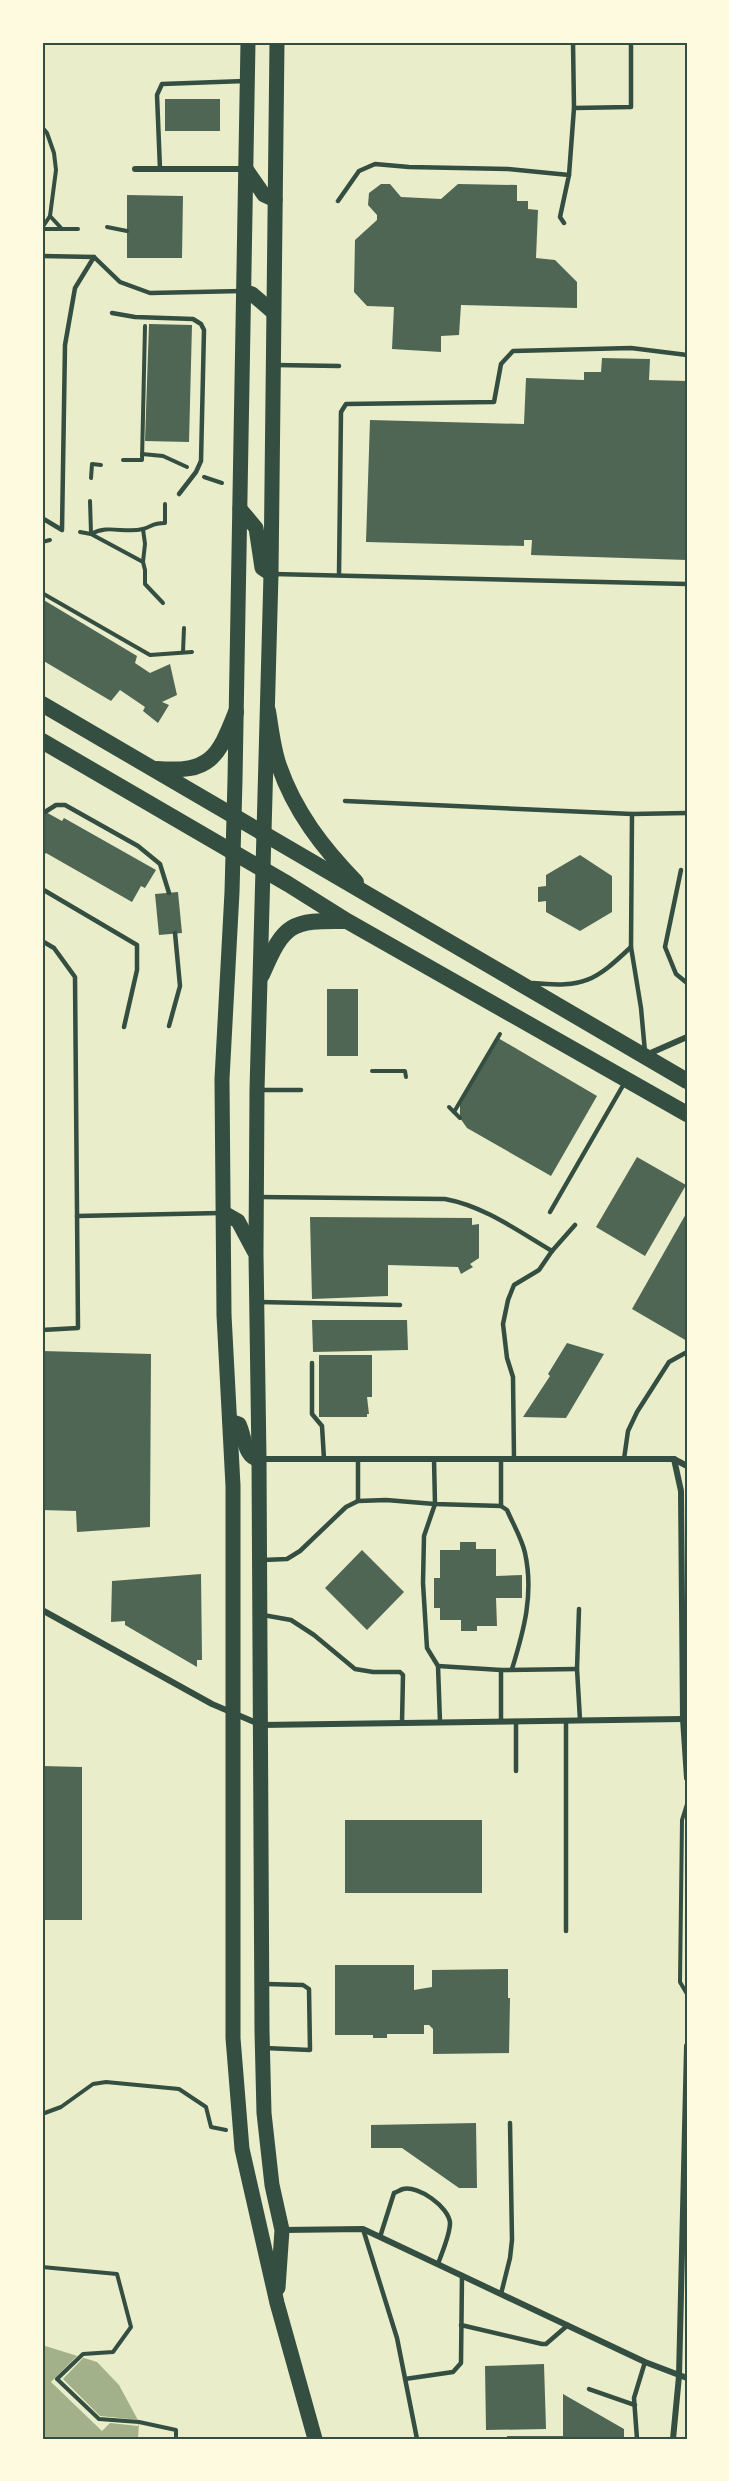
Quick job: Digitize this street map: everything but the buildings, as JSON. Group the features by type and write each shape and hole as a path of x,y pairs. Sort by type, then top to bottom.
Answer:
{"highway":[{"path":"42,704 687,1081"},
{"path":"268,711 279,764 302,815 325,848 371,898"},
{"path":"152,769 191,769 211,759 225,740 236,712"},
{"path":"42,741 347,921 687,1114"},
{"path":"262,975 272,950 291,927 309,922 347,921"}],"main road":[{"path":"247,42 234,817 222,1079 225,1315 233,1497 233,2038 242,2149 277,2303 315,2439"},
{"path":"277,42 271,574 262,975 257,1090 255,1254 260,1560 262,2048 264,2113 272,2185 282,2230 277,2303"},
{"path":"246,169 264,195 275,200"},
{"path":"244,291 252,294 273,312"},
{"path":"240,509 256,528 262,568 271,574"},
{"path":"224,1213 238,1221 255,1254"},
{"path":"230,1421 238,1424 245,1435 250,1456 259,1459"},
{"path":"242,2149 254,2161 269,2218 282,2230"}],"street":[{"path":"135,169 246,169"},
{"path":"645,1056 687,1037"},
{"path":"259,1459 674,1459 687,1466"},
{"path":"674,1459 681,1491 682,1719 687,1778"},
{"path":"42,1610 234,1715 261,1725 682,1719"},
{"path":"673,2439 679,2376 687,2046"},
{"path":"282,2230 363,2229 645,2362 687,2378"}],"lane":[{"path":"564,223 560,217 569,174 574,108 573,42"},
{"path":"574,108 631,107 631,42"},
{"path":"160,169 157,95 162,84 248,81"},
{"path":"338,201 359,171 375,164 508,169 569,174"},
{"path":"42,256 94,257 120,282 150,292 244,291"},
{"path":"42,518 62,530 65,345 75,288 94,257"},
{"path":"112,313 135,317 193,319 201,324 204,330 201,461 196,472 179,494"},
{"path":"339,575 341,412 346,404 494,402 501,364 513,351 631,348 687,355"},
{"path":"273,365 339,366"},
{"path":"271,574 687,584"},
{"path":"345,801 632,814 687,813"},
{"path":"45,812 56,806 64,805 138,846 160,864 169,893"},
{"path":"632,814 631,947 641,1008 645,1056"},
{"path":"681,870 665,947 676,974 687,983"},
{"path":"42,889 136,945 138,970 124,1027"},
{"path":"169,1026 180,986 175,933"},
{"path":"42,941 54,948 75,977 78,1329 42,1330"},
{"path":"516,982 564,986 587,981 609,968 631,947"},
{"path":"550,1212 626,1080"},
{"path":"257,1090 301,1090"},
{"path":"256,1197 445,1199 462,1202 478,1208 552,1251"},
{"path":"77,1216 224,1213"},
{"path":"514,1459 513,1377 507,1358 503,1324 508,1300 514,1285 539,1270 575,1225"},
{"path":"256,1302 400,1305"},
{"path":"624,1459 628,1431 637,1412 669,1362 687,1352"},
{"path":"312,1363 312,1414 322,1426 324,1459"},
{"path":"358,1459 358,1501"},
{"path":"434,1459 435,1504 424,1536 423,1583 427,1648 438,1666 440,1722"},
{"path":"501,1459 501,1506"},
{"path":"260,1560 287,1559 300,1551 346,1507 358,1501 386,1500 501,1506 507,1510 525,1551 528,1575 529,1602 512,1669"},
{"path":"579,1609 577,1669 580,1720"},
{"path":"260,1614 291,1620 314,1635 355,1669 400,1672 403,1675 402,1723"},
{"path":"438,1666 501,1670 577,1669"},
{"path":"501,1670 501,1721"},
{"path":"566,1720 566,1931"},
{"path":"516,1721 516,1771"},
{"path":"262,1984 303,1985 309,1989 310,2050 262,2048"},
{"path":"501,2294 512,2240 510,2123"},
{"path":"380,2237 394,2193 403,2189 414,2189 440,2204 448,2214 450,2225 438,2264"},
{"path":"363,2229 397,2338 417,2439"},
{"path":"405,2379 453,2372 462,2363 460,2325 462,2276"},
{"path":"460,2325 542,2343 546,2343 568,2325"},
{"path":"637,2439 634,2395 645,2362"},
{"path":"590,2389 634,2405"}],"path":[{"path":"42,127 47,133 54,153 56,170 51,216 42,229"},
{"path":"51,216 62,229"},
{"path":"107,227 127,231"},
{"path":"42,229 78,229"},
{"path":"123,460 142,460 145,323"},
{"path":"142,454 163,456 189,468"},
{"path":"91,478 92,464 101,465"},
{"path":"199,474 208,480 222,483"},
{"path":"90,501 91,534"},
{"path":"91,534 100,528 143,529 152,523 165,523 165,504"},
{"path":"143,529 143,562 146,570 144,584 163,603"},
{"path":"80,532 91,534 143,562"},
{"path":"42,542 50,540"},
{"path":"42,593 150,655 192,652"},
{"path":"183,652 184,628"},
{"path":"454,1112 500,1034"},
{"path":"372,1071 405,1071 405,1077"},
{"path":"449,1107 460,1118"},
{"path":"687,1804 682,1821 680,1983 687,1994"},
{"path":"42,2114 61,2107 93,2084 106,2082 179,2089 206,2108 211,2127 240,2132"},
{"path":"42,2267 117,2274 131,2326 113,2352 83,2354 57,2379 99,2419 139,2422 176,2430 176,2439"}],"shaded area":[{"path":"42,2345 97,2362 119,2385 139,2422 138,2439 42,2439"}],"pier":[{"path":"79,2354 85,2356 63,2379 100,2416 139,2420 138,2426 110,2423 102,2431 51,2382"}]}
